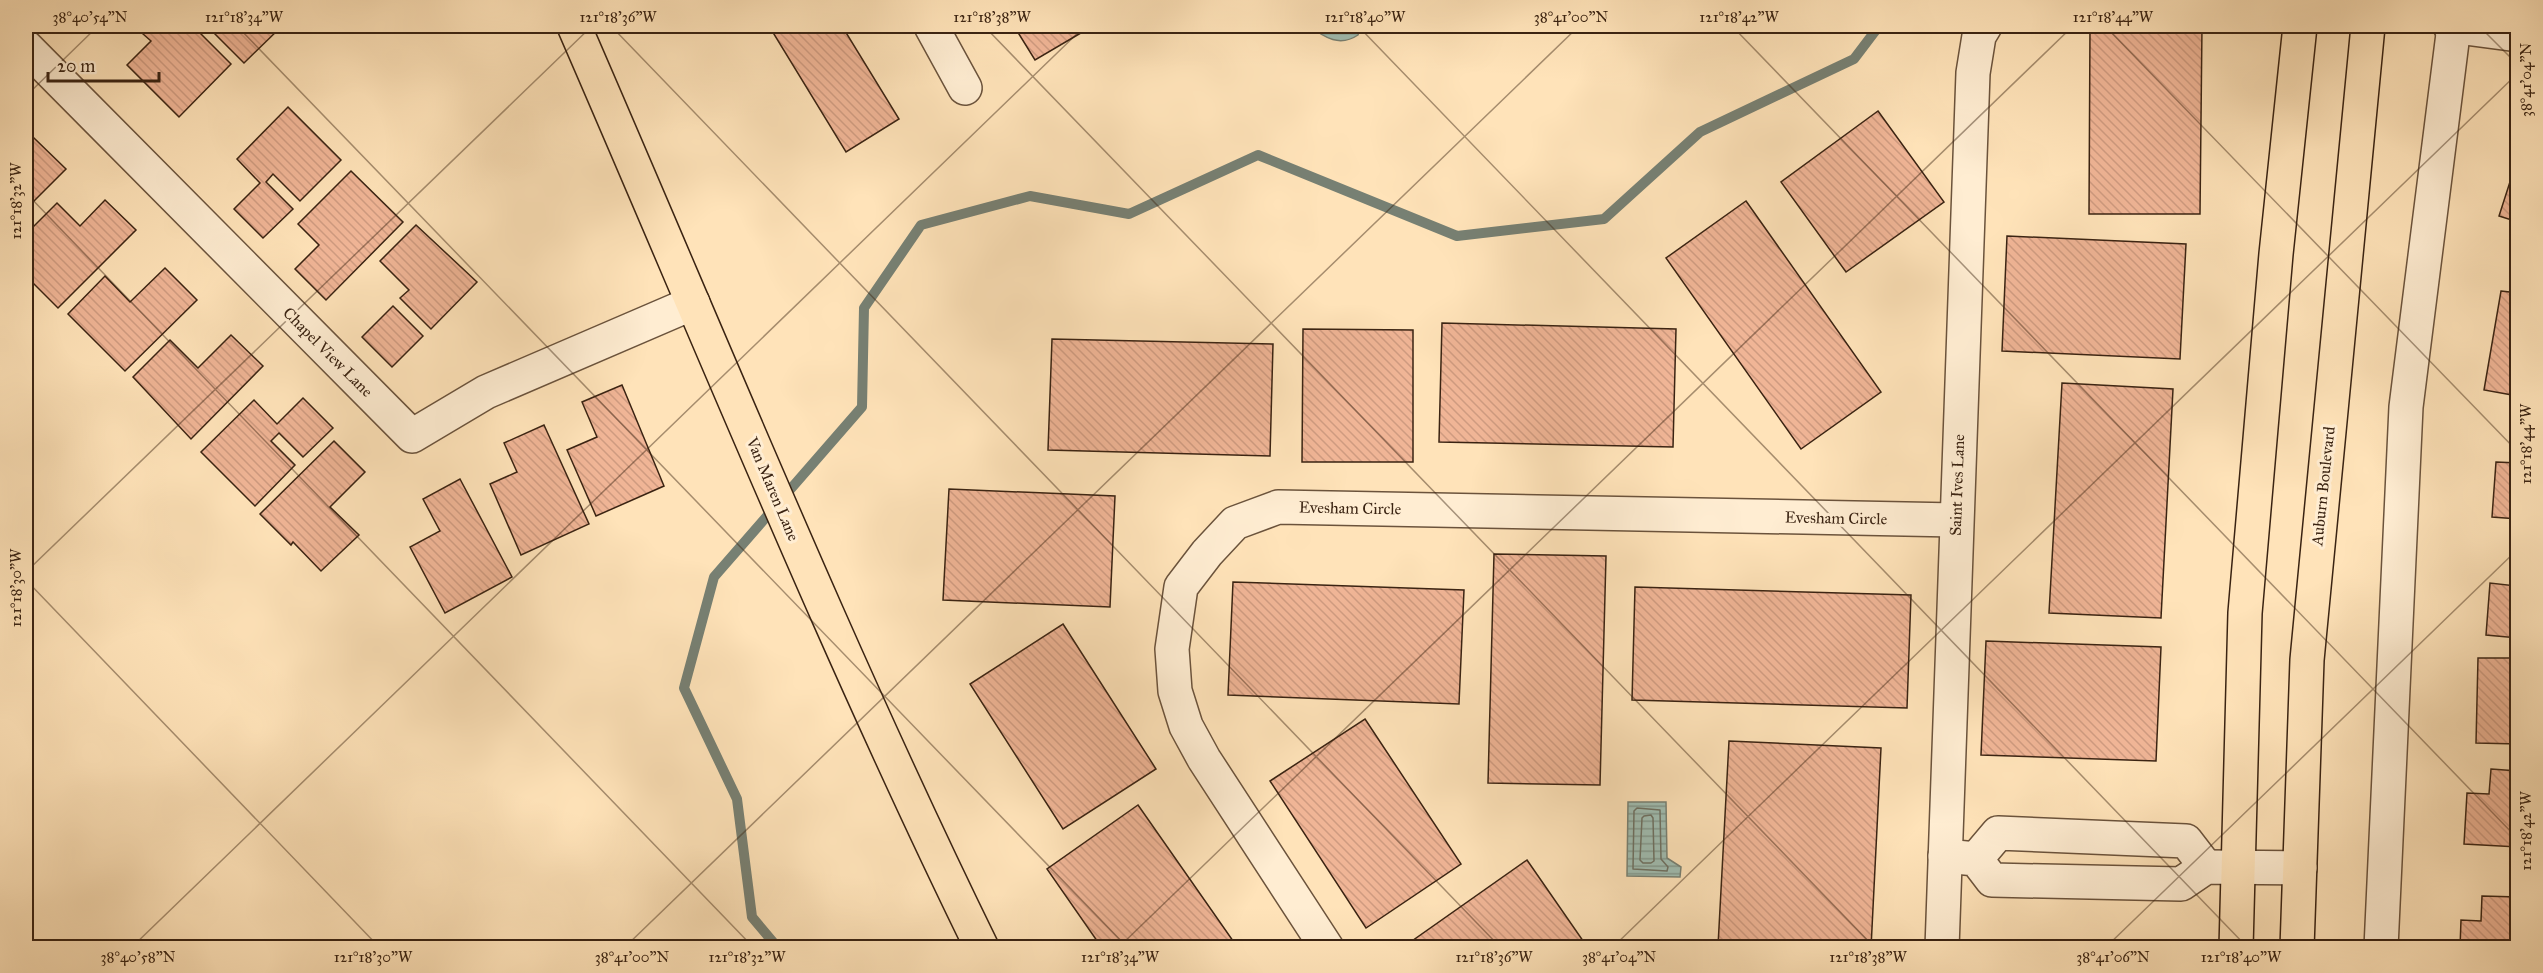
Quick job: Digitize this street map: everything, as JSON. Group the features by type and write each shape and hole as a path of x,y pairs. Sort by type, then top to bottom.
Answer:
{"main road":[{"name":"Van Maren Lane","path":"574,26 797,544 922,824 982,948"},
{"path":"2236,948 2245,613 2276,254 2300,26"},
{"name":"Auburn Boulevard","path":"2297,948 2307,660 2368,26"}],"street":[{"path":"26,31 31,26"},
{"path":"931,26 965,88"},
{"name":"Saint Ives Lane","path":"1942,948 1960,857 1956,520 1973,73 1979,36 1985,26"},
{"path":"2381,948 2406,407 2453,26 2517,35"},
{"name":"Chapel View Lane","path":"26,47 412,436 486,392 693,303"},
{"name":"Evesham Circle","path":"1327,948 1204,759 1186,726 1175,691 1172,649 1181,587 1207,552 1236,523 1278,507 1956,520"},
{"path":"2206,867 2186,841 1998,833 1960,857 1992,880 2181,884 2206,867 2300,868"}],"water":[{"path":"1309,26 1361,26 1358,35 1339,41"},
{"path":"1628,802 1666,802 1667,858 1681,867 1680,877 1627,876"}],"building":[{"path":"134,26 193,26 231,64 179,117 127,65 151,41"},
{"path":"207,26 282,26 244,63"},
{"path":"769,26 842,26 899,119 846,152"},
{"path":"1014,26 1090,26 1091,27 1035,60"},
{"path":"2090,26 2202,26 2200,214 2089,214"},
{"path":"288,107 341,160 300,201 273,174 266,182 293,209 263,238 234,209 260,183 237,159"},
{"path":"1878,111 1944,202 1846,272 1781,182"},
{"path":"34,138 66,169 26,209 26,147"},
{"path":"2518,157 2518,222 2499,216"},
{"path":"351,171 403,222 326,300 295,269 319,245 298,224"},
{"path":"105,200 136,230 58,308 26,276 26,234 57,203 80,226"},
{"path":"1746,201 1881,392 1801,449 1666,258"},
{"path":"416,225 477,282 431,329 400,298 409,290 380,261"},
{"path":"2007,236 2186,244 2180,359 2002,351"},
{"path":"165,268 197,300 125,371 68,314 105,276 130,302"},
{"path":"2501,291 2518,293 2518,396 2484,390"},
{"path":"393,306 423,336 392,367 362,337"},
{"path":"1442,323 1676,329 1673,447 1439,442"},
{"path":"1303,329 1413,330 1413,462 1302,462"},
{"path":"231,335 263,366 191,439 133,377 170,340 198,368"},
{"path":"1052,339 1273,344 1270,456 1048,450"},
{"path":"2062,383 2173,389 2161,618 2049,613"},
{"path":"622,385 664,486 596,516 567,450 597,437 582,402"},
{"path":"303,398 333,428 303,457 279,433 271,441 295,465 255,506 201,452 254,400 277,424"},
{"path":"544,425 589,524 521,555 490,484 517,472 504,443"},
{"path":"334,441 365,472 330,507 359,535 321,571 293,542 291,545 260,514"},
{"path":"2496,462 2518,463 2518,519 2492,517"},
{"path":"460,479 512,577 445,613 410,547 440,531 423,499"},
{"path":"949,489 1115,496 1110,607 943,600"},
{"path":"1494,554 1606,556 1600,785 1488,783"},
{"path":"2518,566 2518,638 2486,635 2490,583 2516,586"},
{"path":"1233,582 1464,590 1459,704 1228,695"},
{"path":"1635,587 1911,595 1907,708 1632,700"},
{"path":"1063,624 1156,769 1063,829 970,684"},
{"path":"1986,641 2161,647 2156,761 1981,755"},
{"path":"2478,658 2518,658 2518,744 2476,743"},
{"path":"1365,719 1461,864 1366,928 1270,781"},
{"path":"1729,741 1881,748 1871,948 1718,946"},
{"path":"2491,769 2518,771 2518,847 2464,844 2467,793 2489,794"},
{"path":"1138,805 1238,948 1102,948 1047,869"},
{"path":"1527,860 1588,948 1402,948"},
{"path":"2482,896 2518,897 2518,948 2460,948 2461,920 2481,921"}],"waterway":[{"path":"778,948 752,917 737,799 684,688 714,577 862,407 864,308 921,225 1030,196 1129,214 1258,155 1457,236 1604,219 1700,132 1854,59 1879,26"}]}
